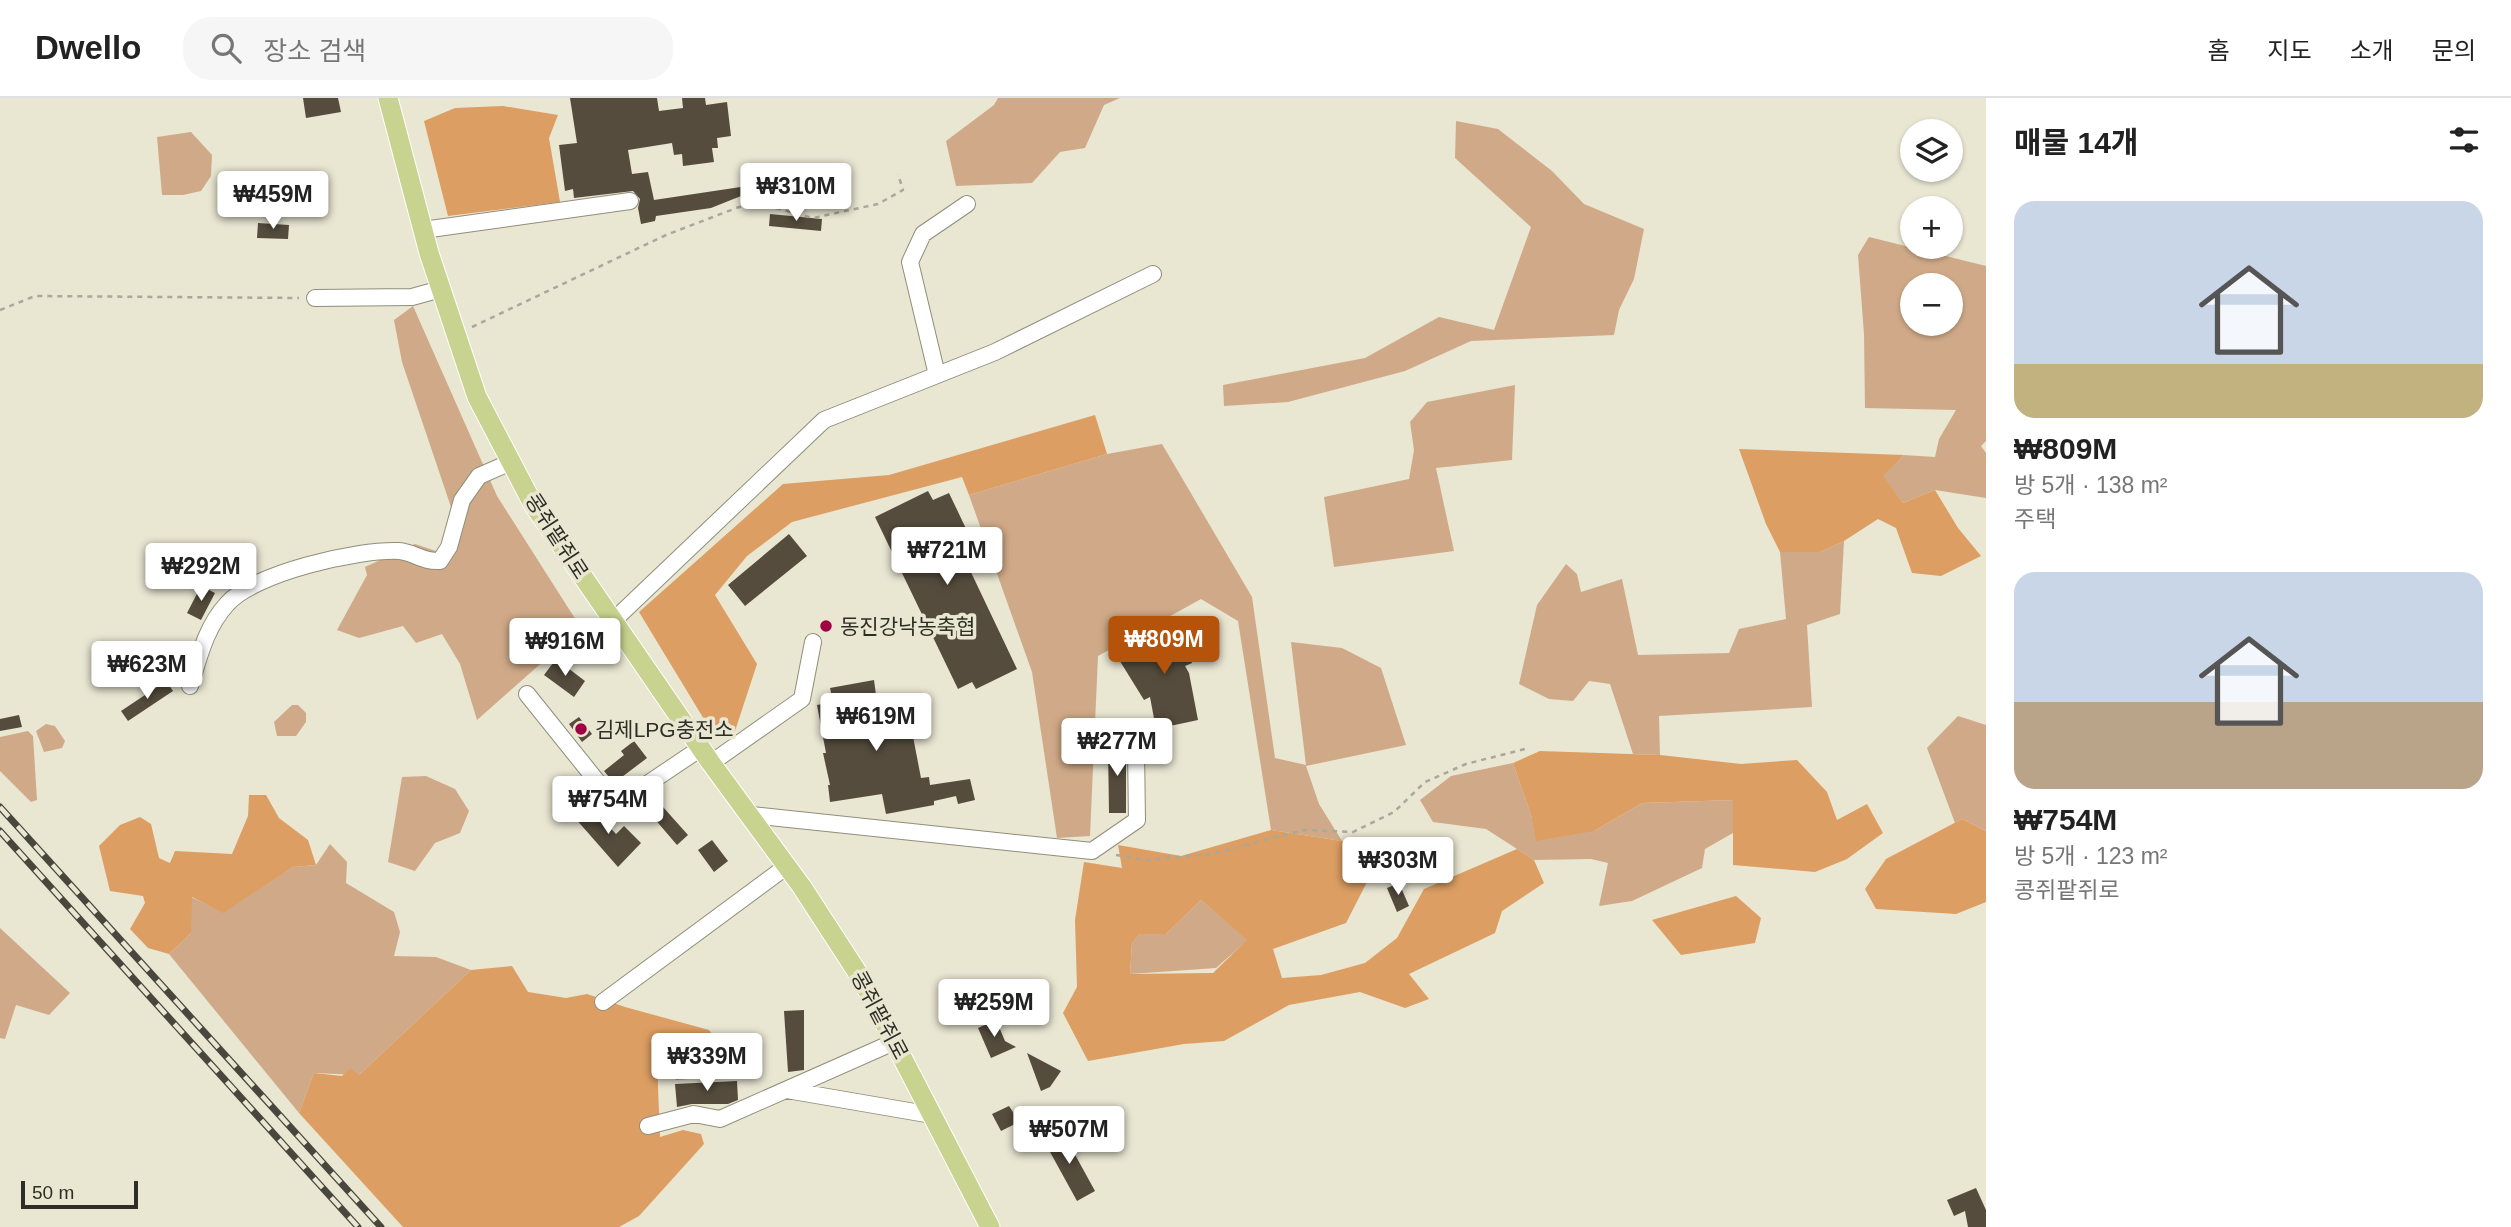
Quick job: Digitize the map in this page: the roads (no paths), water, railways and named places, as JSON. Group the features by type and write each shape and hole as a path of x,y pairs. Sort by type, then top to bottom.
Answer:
{"main road":[{"name":"콩쥐팥쥐로","path":"388,98 423,230 477,397 533,504 706,756 787,866 861,978 990,1227"}],"street":[{"path":"423,230 630,201"},
{"path":"937,375 910,262 923,234 967,204"},
{"path":"613,621 824,420 995,352 1153,274"},
{"path":"315,298 412,297 441,289"},
{"path":"190,686 207,633 228,602 261,580 332,559 402,551 427,562 440,561 449,547 462,500 479,476 511,461"},
{"path":"527,694 616,805 802,699 813,642"},
{"path":"751,815 1092,851 1138,820 1136,750"},
{"path":"603,1002 787,866"},
{"path":"648,1126 694,1114 720,1119 894,1042"},
{"path":"787,1090 932,1115"}],"railway":[{"path":"0,807 381,1227"},
{"path":"0,831 358,1227"}],"place":[{"name":"동진강낙농축협","path":"826,626"},
{"name":"김제LPG충전소","path":"581,729"}]}
